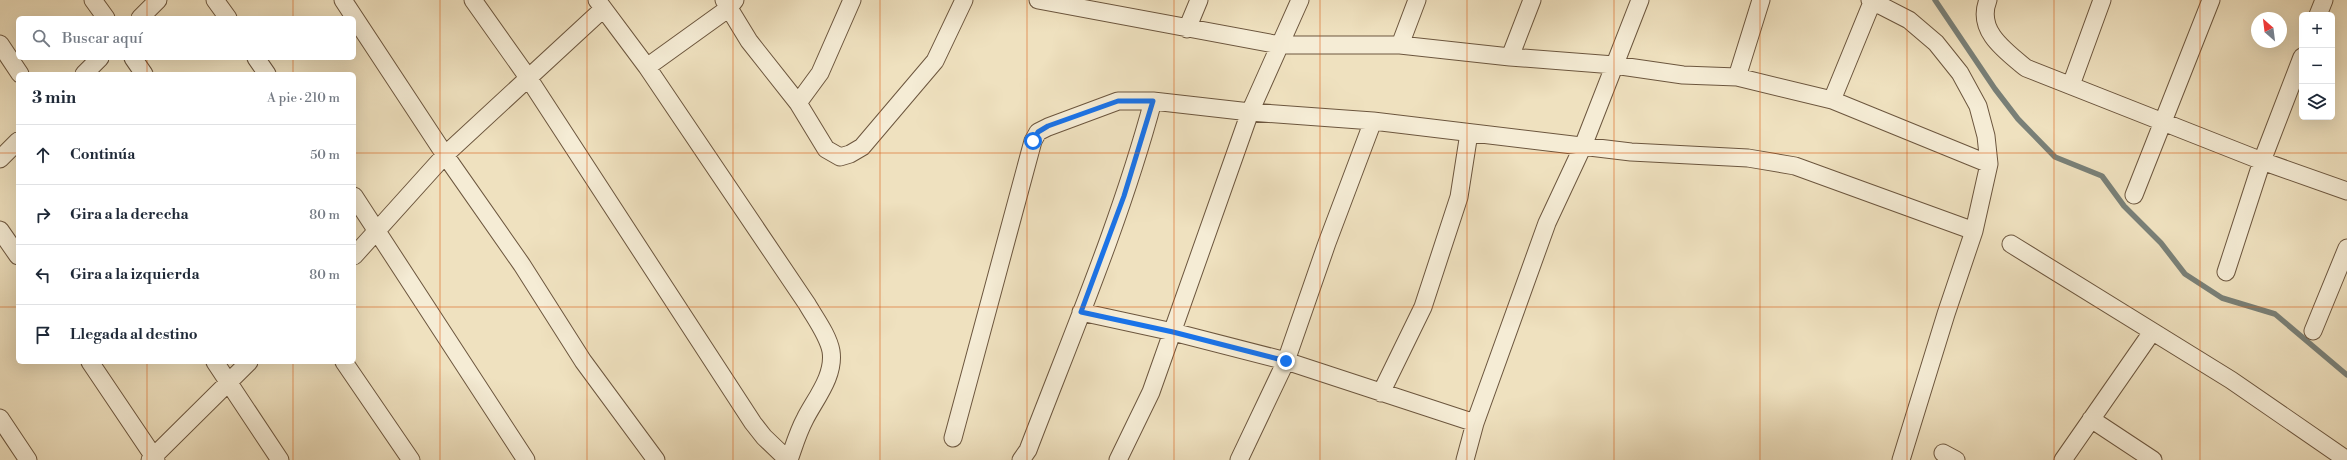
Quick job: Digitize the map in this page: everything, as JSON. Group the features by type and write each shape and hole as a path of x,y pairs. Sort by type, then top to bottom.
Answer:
{"street":[{"path":"93,0 105,16"},
{"path":"142,16 158,0"},
{"path":"215,0 227,16"},
{"path":"343,0 354,16"},
{"path":"356,254 445,155 529,78 600,5 647,67 807,304 831,351 830,366 826,381 802,426 789,460 764,437 753,423 529,78 472,0"},
{"path":"798,103 820,73 852,0"},
{"path":"647,67 729,3 749,40 798,103 826,149 840,157 850,154 862,147 935,61 964,0"},
{"path":"1038,0 1084,5 1187,29 1280,45 1400,45 1510,57 1614,65 1683,75 1737,77 1832,100 1989,164"},
{"path":"1187,29 1199,0"},
{"path":"1118,460 1151,392 1250,112 1300,0"},
{"path":"1400,45 1417,0"},
{"path":"1510,57 1532,0"},
{"path":"1465,460 1475,423 1547,223 1583,146 1640,0"},
{"path":"1737,77 1761,0"},
{"path":"1988,0 1984,10 1986,26 1996,41 2026,68 2262,160 2347,191"},
{"path":"2071,85 2102,0"},
{"path":"2134,195 2161,121 2211,0"},
{"path":"2319,12 2324,0"},
{"path":"1832,100 1872,1 1909,20 1936,43 1960,72 1978,106 1986,136 1989,164 1974,231 1946,314 1901,460"},
{"path":"356,20 445,155 522,266 583,361 656,460"},
{"path":"0,44 19,72"},
{"path":"86,72 98,60"},
{"path":"134,60 143,72"},
{"path":"258,60 266,72"},
{"path":"2226,272 2262,160 2299,65"},
{"path":"953,438 1023,174 1038,132 1118,101 1153,101 1250,112 1373,121 1631,152 1748,158 1795,166 1974,231"},
{"path":"1021,460 1028,450 1124,196 1153,101"},
{"path":"1239,460 1286,361 1327,244 1373,121"},
{"path":"1381,393 1424,307 1459,197 1469,133"},
{"path":"0,159 16,143"},
{"path":"356,199 526,460"},
{"path":"0,230 16,253"},
{"path":"2011,244 2231,380 2347,460"},
{"path":"2313,331 2347,248"},
{"path":"1081,312 1173,332 1286,361 1475,423"},
{"path":"2063,460 2152,332"},
{"path":"91,364 153,459 247,364"},
{"path":"216,364 280,460"},
{"path":"345,364 411,460"},
{"path":"0,418 28,460"},
{"path":"2091,418 2153,460"}],"waterway":[{"path":"1935,0 1995,89 2018,119 2055,157 2102,176 2124,206 2161,243 2185,274 2222,298 2275,314 2347,375"}],"route":[{"path":"1033,141 1038,132 1048,126 1118,101 1153,101 1142,143 1124,196 1081,312 1173,332 1286,361"}]}
